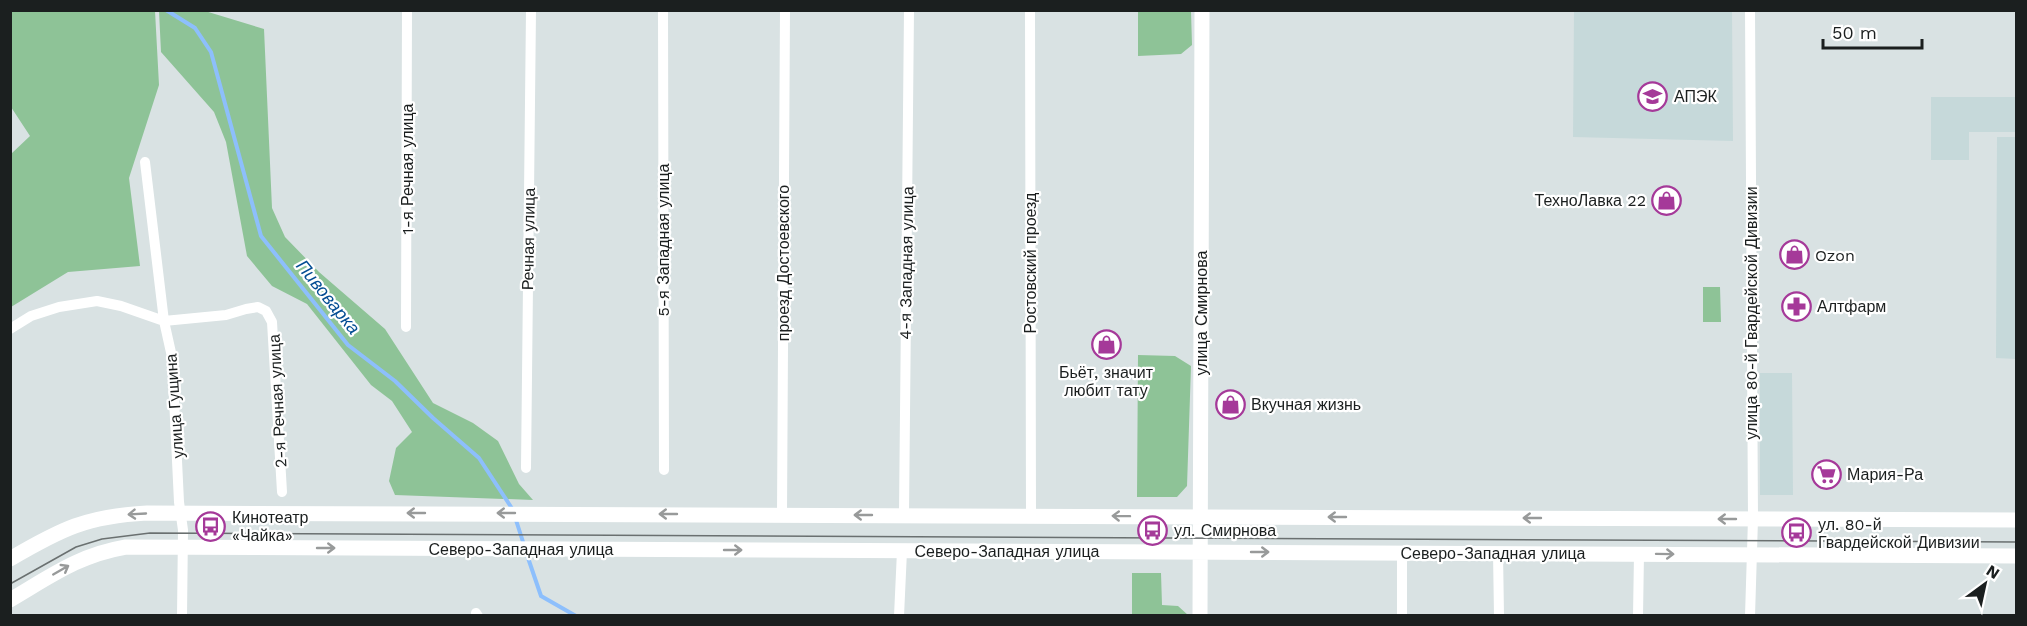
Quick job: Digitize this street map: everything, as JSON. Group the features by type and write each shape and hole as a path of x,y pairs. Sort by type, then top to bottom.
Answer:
{"main road":[{"name":"улица Смирнова","path":"1200,615 1202,10"},
{"path":"10,559 63,529 87,521 115,515 181,513 2016,520"},
{"name":"Северо-Западная улица","path":"10,600 80,559 102,551 126,547 2016,556"}],"street":[{"name":"1-я Речная улица","path":"406,327 407,10"},
{"name":"Речная улица","path":"526,468 531,10"},
{"name":"5-я Западная улица","path":"663,10 664,470"},
{"name":"проезд Достоевского","path":"782,515 785,10"},
{"name":"4-я Западная улица","path":"904,515 909,10"},
{"name":"Ростовский проезд","path":"1030,10 1031,516"},
{"name":"улица 80-й Гвардейской Дивизии","path":"1750,10 1753,519 1750,615"},
{"name":"улица Гущина","path":"145,162 164,321 172,357 184,547 182,615"},
{"path":"10,329 31,316 59,307 97,302 122,306 164,321"},
{"name":"2-я Речная улица","path":"164,321 226,315 258,307 266,311 272,322 282,492"},
{"path":"899,615 902,551"},
{"path":"1402,552 1402,615"},
{"path":"1498,552 1499,615"},
{"path":"1638,615 1639,554"}],"shaded area":[{"name":"АПЭК","path":"1574,11 1732,11 1733,141 1573,137"},
{"path":"1931,97 2016,97 2016,132 1969,132 1969,160 1931,160"},
{"path":"1997,137 2016,137 2016,359 1996,358"},
{"path":"1760,373 1792,373 1793,495 1760,495"}],"green space":[{"path":"11,10 155,11 159,85 129,178 140,266 68,272 11,307 11,154 30,136 11,107"},
{"path":"159,11 205,11 264,29 272,208 285,237 319,272 385,329 433,403 473,423 498,441 519,484 533,500 395,495 389,481 396,448 412,432 392,401 371,385 307,304 272,286 247,256 226,142 214,112 161,52"},
{"path":"1138,11 1191,11 1192,45 1181,54 1138,56"},
{"path":"1703,287 1720,287 1721,322 1703,322"},
{"path":"1138,355 1175,356 1191,366 1187,486 1177,497 1137,497"},
{"path":"1132,573 1161,573 1162,605 1178,606 1188,615 1132,615"}],"waterway":[{"name":"Пивоварка","path":"166,10 195,28 211,52 261,236 348,345 395,381 479,458 513,510"},
{"name":"Пивоварка","path":"515,517 524,545"},
{"name":"Пивоварка","path":"526,552 541,596 576,616"}],"tram line":[{"path":"10,584 76,547 102,539 150,533 2016,542"}],"place":[{"name":"АПЭК","path":"1653,96"},
{"name":"ТехноЛавка 22","path":"1667,200"},
{"name":"Ozon","path":"1794,255"},
{"name":"Алтфарм","path":"1796,306"},
{"name":"Бьёт, значит любит тату","path":"1106,344"},
{"name":"Вкучная жизнь","path":"1230,404"},
{"name":"Мария-Ра","path":"1826,474"},
{"name":"Кинотеатр «Чайка»","path":"211,526"},
{"name":"ул. Смирнова","path":"1153,530"},
{"name":"ул. 80-й Гвардейской Дивизии","path":"1797,533"}]}
